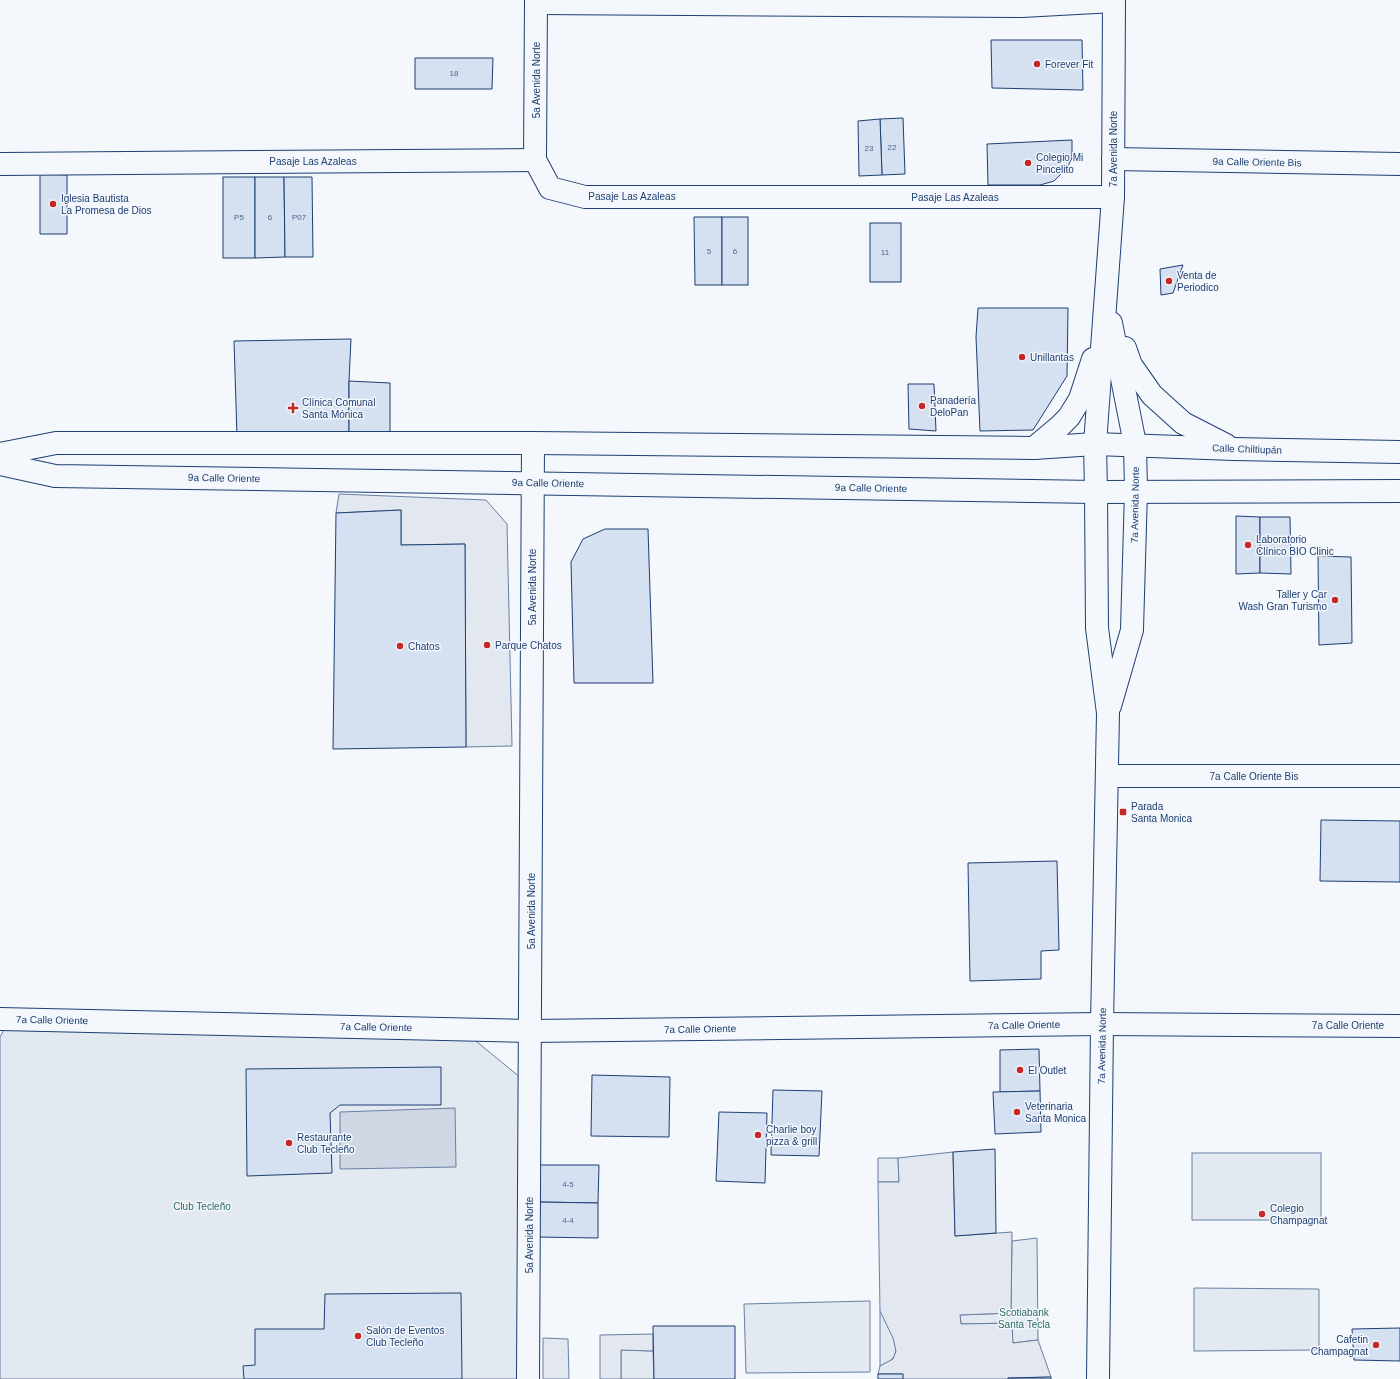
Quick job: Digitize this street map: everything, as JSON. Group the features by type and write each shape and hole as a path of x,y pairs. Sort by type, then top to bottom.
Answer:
{"main road":[{"path":"536,1 1022,6 1114,1"},
{"name":"5a Avenida Norte","path":"535,160 536,1"},
{"name":"7a Avenida Norte","path":"1098,1379 1102,1024 1108,713 1097,628 1095,444 1113,198 1114,1"},
{"name":"9a Calle Oriente Bis","path":"1113,159 1400,164"},
{"name":"Pasaje Las Azaleas","path":"0,164 535,160 550,188 585,197 1113,198"},
{"path":"1034,448 1069,417 1080,399 1093,362 1106,297"},
{"path":"1106,297 1131,365 1152,395 1183,423 1234,449"},
{"name":"7a Avenida Norte","path":"1106,297 1135,444 1136,491 1132,630 1108,713"},
{"path":"0,454 56,443 533,443 1034,448 1095,444"},
{"name":"5a Avenida Norte","path":"528,1379 533,443"},
{"name":"Calle Chiltiupán","path":"1095,444 1135,444 1234,449 1400,452"},
{"name":"9a Calle Oriente","path":"0,464 55,476 533,482 1096,492"},
{"path":"1096,492 1400,491"},
{"name":"7a Calle Oriente Bis","path":"1107,776 1400,776"},
{"name":"7a Calle Oriente","path":"0,1019 530,1031 1102,1024 1400,1026"}],"green space":[{"name":"Club Tecleño","path":"4,1030 471,1037 521,1078 519,1379 0,1379 0,1037"},
{"path":"1192,1153 1321,1153 1321,1220 1192,1220"},
{"path":"878,1158 898,1158 899,1182 878,1182"},
{"name":"Scotiabank Santa Tecla","path":"1037,1238 1038,1340 1013,1343 1011,1323 961,1324 960,1315 1011,1313 1012,1241"},
{"path":"1194,1288 1319,1289 1319,1350 1194,1351"},
{"path":"870,1301 870,1372 746,1373 744,1304"},
{"path":"880,1311 895,1342 896,1349 895,1355 892,1359 880,1366"},
{"path":"621,1350 653,1351 654,1379 621,1379"}],"shaded area":[{"name":"Parque Chatos","path":"339,494 486,500 507,524 512,746 466,747 465,544 401,545 401,510 336,513"},
{"path":"455,1108 456,1167 340,1169 340,1112"},
{"path":"953,1152 955,1236 1012,1232 1011,1313 960,1315 961,1324 1012,1323 1013,1343 1038,1340 1051,1377 1008,1379 903,1379 902,1374 878,1374 880,1366 893,1359 896,1351 893,1338 880,1311 878,1182 899,1182 898,1158"},
{"path":"653,1334 653,1351 621,1350 621,1379 600,1379 600,1335"},
{"path":"543,1338 568,1339 569,1379 543,1379"}],"building":[{"name":"Forever Fit","path":"991,40 1082,40 1083,90 992,88"},
{"path":"415,58 493,58 492,89 415,89"},
{"path":"903,118 905,174 882,175 880,119"},
{"path":"880,119 882,175 859,176 858,121"},
{"name":"Colegio Mi Pincelito","path":"1072,140 1072,158 1067,168 1054,181 1040,185 988,185 987,144"},
{"name":"Iglesia Bautista La Promesa de Dios","path":"40,174 67,175 67,234 40,234"},
{"path":"223,177 255,177 255,258 223,258"},
{"path":"255,177 284,177 285,257 255,258"},
{"path":"284,177 312,177 313,257 285,257"},
{"path":"694,217 722,217 722,285 695,285"},
{"path":"722,217 748,217 748,285 722,285"},
{"path":"870,223 901,223 901,282 870,282"},
{"name":"Venta de Periodico","path":"1183,265 1173,293 1161,295 1160,269"},
{"name":"Unillantas","path":"978,308 1068,308 1067,376 1033,430 980,431 976,337"},
{"name":"Clínica Comunal Santa Mónica","path":"351,339 349,435 237,437 234,341"},
{"path":"349,381 390,383 390,435 349,435"},
{"name":"Panadería DeloPan","path":"908,384 934,384 936,431 909,429"},
{"name":"Chatos","path":"401,510 401,545 465,544 466,747 333,749 336,513"},
{"name":"Laboratorio Clínico BIO Clinic","path":"1236,516 1260,517 1260,573 1236,574"},
{"path":"1260,517 1290,517 1291,574 1260,573"},
{"path":"605,529 648,529 653,683 574,683 571,562 583,539"},
{"name":"Taller y Car Wash Gran Turismo","path":"1318,556 1351,557 1352,643 1319,645"},
{"path":"1321,820 1400,821 1400,882 1320,881"},
{"path":"1057,861 1059,950 1041,951 1041,979 970,981 968,863"},
{"name":"El Outlet","path":"1039,1049 1040,1091 1000,1092 1000,1050"},
{"name":"Restaurante Club Tecleño","path":"441,1067 441,1105 340,1105 330,1113 332,1173 247,1176 246,1069"},
{"path":"592,1075 670,1077 669,1137 591,1136"},
{"path":"773,1090 822,1091 819,1156 771,1155"},
{"name":"Veterinaria Santa Monica","path":"1040,1091 1041,1132 995,1134 993,1092"},
{"path":"719,1112 767,1113 765,1183 716,1181"},
{"path":"995,1149 996,1233 955,1236 953,1152"},
{"path":"538,1165 599,1165 598,1203 538,1202"},
{"path":"538,1202 598,1203 598,1238 537,1237"},
{"name":"Salón de Eventos Club Tecleño","path":"461,1293 462,1379 244,1379 243,1366 255,1365 255,1329 324,1329 325,1294"},
{"path":"653,1326 735,1326 735,1379 654,1379"},
{"name":"Cafetin Champagnat","path":"1400,1328 1400,1361 1354,1360 1352,1329"},
{"path":"878,1374 903,1374 903,1379 878,1379"},
{"path":"1051,1377 1051,1379 1008,1379 1008,1378"}],"place":[{"name":"Forever Fit","path":"1037,64"},
{"name":"Colegio Mi Pincelito","path":"1028,163"},
{"name":"Iglesia Bautista La Promesa de Dios","path":"53,204"},
{"name":"Venta de Periodico","path":"1169,281"},
{"name":"Unillantas","path":"1022,357"},
{"name":"Panadería DeloPan","path":"922,406"},
{"name":"Clínica Comunal Santa Mónica","path":"293,408"},
{"name":"Laboratorio Clínico BIO Clinic","path":"1248,545"},
{"name":"Taller y Car Wash Gran Turismo","path":"1335,600"},
{"name":"Parque Chatos","path":"487,645"},
{"name":"Chatos","path":"400,646"},
{"name":"Parada Santa Monica","path":"1123,812"},
{"name":"El Outlet","path":"1020,1070"},
{"name":"Veterinaria Santa Monica","path":"1017,1112"},
{"name":"Charlie boy pizza & grill","path":"758,1135"},
{"name":"Restaurante Club Tecleño","path":"289,1143"},
{"name":"Colegio Champagnat","path":"1262,1214"},
{"name":"Salón de Eventos Club Tecleño","path":"358,1336"},
{"name":"Cafetin Champagnat","path":"1376,1345"}]}
